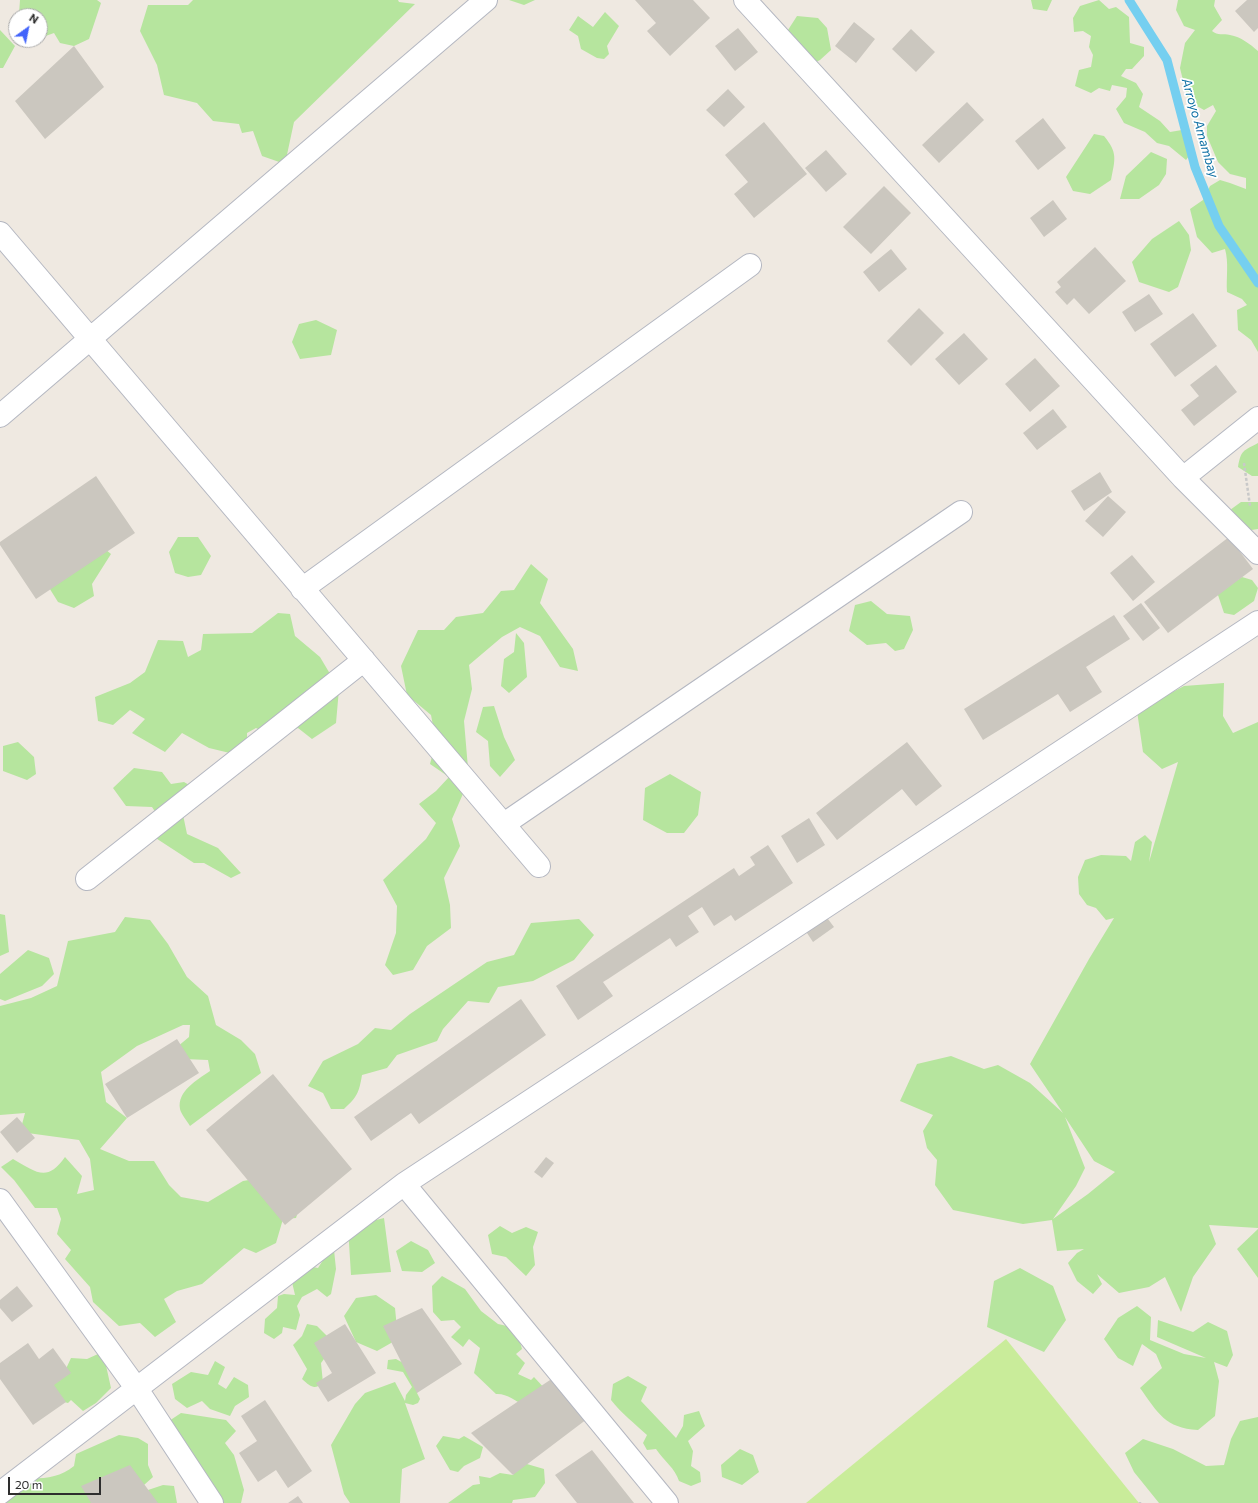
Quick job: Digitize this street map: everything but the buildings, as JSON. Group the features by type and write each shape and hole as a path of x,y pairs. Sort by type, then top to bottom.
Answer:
{"street":[{"path":"0,416 486,0"},
{"path":"745,0 1184,478 1258,553"},
{"path":"0,233 91,338 302,589 539,866"},
{"path":"302,589 750,265"},
{"path":"1184,478 1250,424"},
{"path":"504,824 962,512"},
{"path":"0,1493 138,1389 404,1184 1258,622"},
{"path":"87,879 364,660"},
{"path":"404,1184 667,1503"},
{"path":"0,1200 138,1389 212,1503"}],"path":[{"path":"1250,424 1251,508"}],"green space":[{"path":"20,0 97,0 101,3 89,39 74,46 60,43 54,33 48,35 48,8 19,8"},
{"path":"193,0 398,0 399,2 415,4 294,122 285,164 262,156 253,131 242,133 239,124 213,121 197,103 164,95 157,65 140,31 148,5 188,5"},
{"path":"509,0 535,0 524,5"},
{"path":"1031,0 1052,0 1047,11 1033,9"},
{"path":"1099,0 1109,9 1116,7 1129,17 1130,43 1144,47 1144,56 1132,69 1126,69 1121,76 1136,83 1143,94 1139,107 1160,121 1170,132 1182,130 1189,146 1189,156 1186,160 1169,146 1157,143 1145,132 1124,123 1116,109 1126,97 1127,88 1112,85 1110,91 1099,88 1091,93 1075,86 1079,70 1091,67 1093,55 1089,47 1091,36 1083,31 1074,32 1073,18 1080,6"},
{"path":"1178,0 1215,0 1214,6 1222,20 1212,31 1238,37 1249,43 1258,51 1258,352 1251,340 1238,330 1237,310 1247,305 1242,299 1227,292 1227,265 1225,249 1212,253 1197,237 1190,209 1203,200 1210,186 1220,180 1246,189 1246,178 1230,174 1218,162 1207,136 1207,126 1216,111 1213,105 1204,110 1188,101 1180,68 1185,43 1195,30 1184,26 1176,10"},
{"path":"605,12 619,26 607,46 609,54 604,59 597,58 581,49 578,36 569,30 578,16 593,27"},
{"path":"797,16 818,18 827,28 831,50 820,60 806,67 779,44"},
{"path":"0,30 8,39 8,48 14,48 3,68 0,68"},
{"path":"1094,134 1104,136 1112,147 1114,161 1111,180 1090,194 1073,191 1066,177"},
{"path":"1151,152 1167,159 1166,174 1159,185 1139,199 1120,199 1126,176"},
{"path":"1179,221 1189,235 1191,250 1178,287 1169,292 1139,282 1132,262 1152,239"},
{"path":"316,320 337,330 331,355 300,359 292,342 299,324"},
{"path":"1258,443 1258,476 1252,476 1238,467 1242,454"},
{"path":"1241,502 1258,502 1258,529 1245,531 1230,510"},
{"path":"178,537 198,537 211,556 201,575 188,577 175,573 169,552"},
{"path":"105,549 111,554 92,584 94,596 74,608 58,602 48,586"},
{"path":"531,564 548,579 540,603 573,649 578,671 560,667 540,636 520,627 502,637 469,665 472,689 464,721 469,780 452,819 460,846 444,878 450,905 451,928 427,946 413,970 393,975 385,965 396,933 397,906 383,880 426,839 436,823 419,804 436,791 449,777 430,764 436,741 431,715 407,695 401,666 418,630 444,630 456,617 483,613 501,591 514,590"},
{"path":"1242,577 1252,580 1258,588 1254,601 1234,615 1224,613 1217,592"},
{"path":"871,601 887,614 910,616 913,630 904,649 895,651 886,643 867,645 849,631 855,605"},
{"path":"278,613 290,614 295,636 320,657 339,689 336,723 312,739 298,728 273,736 256,728 247,733 247,745 234,754 209,748 182,733 165,752 132,733 145,719 130,710 113,725 98,721 95,697 130,683 145,672 158,640 183,641 188,657 201,650 203,634 252,633"},
{"path":"516,633 524,643 527,677 509,693 501,686 504,659 514,652"},
{"path":"1224,683 1223,716 1233,733 1258,722 1258,1228 1209,1225 1216,1244 1193,1277 1181,1312 1165,1277 1149,1287 1119,1293 1097,1274 1102,1284 1093,1294 1077,1281 1068,1263 1077,1253 1084,1249 1057,1251 1052,1220 1023,1224 953,1210 935,1185 937,1160 927,1148 923,1131 933,1115 900,1101 917,1064 951,1056 984,1069 998,1065 1030,1083 1063,1113 1030,1064 1089,959 1114,918 1106,920 1096,908 1087,905 1079,894 1078,877 1085,860 1101,855 1126,856 1131,861 1135,842 1145,835 1152,842 1149,862 1178,762 1162,769 1143,752 1137,711 1184,686","holes":["1065,1117 1094,1161 1115,1172 1088,1194 1053,1219 1076,1186 1085,1168"]},
{"path":"494,706 504,737 515,760 500,777 490,766 488,741 476,732 483,707"},
{"path":"18,742 34,757 36,774 27,780 3,771 3,746"},
{"path":"134,768 162,772 171,784 184,782 201,792 195,808 182,810 187,834 218,848 241,873 231,878 204,863 194,863 148,833 160,819 152,807 126,806 113,788"},
{"path":"670,774 701,792 698,815 684,833 667,833 643,820 645,788"},
{"path":"0,914 5,915 9,952 0,956"},
{"path":"125,917 150,920 168,944 187,977 208,996 216,1025 241,1040 255,1054 261,1073 190,1126 180,1109 182,1097 189,1087 210,1071 208,1060 184,1059 177,1047 189,1037 190,1025 183,1025 137,1046 101,1072 106,1102 127,1118 100,1149 129,1161 154,1161 169,1185 181,1197 208,1202 243,1181 261,1178 299,1208 296,1218 283,1219 276,1243 256,1253 244,1248 202,1284 177,1291 164,1299 176,1322 155,1337 140,1323 119,1326 93,1302 90,1287 65,1259 71,1250 57,1234 61,1219 57,1208 35,1208 14,1180 1,1167 13,1159 28,1168 41,1173 53,1170 65,1157 82,1176 77,1194 94,1190 90,1159 79,1140 20,1132 25,1113 0,1115 0,1006 31,998 57,986 68,941 115,932"},
{"path":"579,919 594,935 574,960 533,981 498,987 489,1003 468,1001 443,1029 437,1041 397,1055 387,1068 362,1075 357,1094 344,1109 331,1109 323,1093 308,1086 323,1061 358,1044 375,1028 391,1030 410,1014 487,962 514,955 531,923"},
{"path":"28,950 49,958 54,974 42,986 5,1001 0,999 0,974"},
{"path":"384,1218 391,1272 351,1275 348,1227"},
{"path":"500,1226 512,1233 526,1227 538,1232 533,1247 535,1265 526,1276 506,1257 492,1254 488,1235"},
{"path":"1258,1229 1258,1278 1237,1249"},
{"path":"411,1241 428,1250 435,1263 422,1272 402,1271 396,1251"},
{"path":"334,1250 336,1269 331,1294 327,1297 317,1289 302,1297 297,1306 300,1315 296,1330 283,1327 282,1333 274,1339 264,1333 265,1319 277,1308 278,1296 284,1294 295,1295 292,1282 303,1265 318,1268 325,1257"},
{"path":"1020,1268 1053,1286 1066,1320 1044,1352 987,1327 994,1281"},
{"path":"442,1276 465,1289 481,1311 498,1324 516,1328 522,1349 516,1354 525,1363 518,1374 531,1380 534,1377 547,1391 525,1406 507,1396 496,1394 474,1373 480,1348 469,1339 463,1347 451,1337 461,1327 454,1320 441,1321 433,1312 432,1286"},
{"path":"376,1295 395,1308 398,1339 377,1351 356,1342 344,1316 356,1298"},
{"path":"1137,1306 1151,1317 1150,1340 1184,1354 1206,1358 1157,1337 1158,1320 1193,1332 1208,1322 1227,1331 1233,1355 1227,1367 1214,1362 1219,1381 1215,1416 1198,1430 1178,1426 1163,1418 1140,1388 1162,1368 1156,1354 1142,1344 1133,1366 1118,1358 1104,1339 1118,1318"},
{"path":"307,1324 317,1326 333,1342 327,1355 321,1363 323,1383 315,1387 310,1386 302,1379 307,1369 293,1345 302,1336"},
{"path":"1006,1339 1139,1503 806,1503"},
{"path":"98,1354 105,1361 111,1388 96,1403 83,1411 71,1400 68,1403 57,1400 51,1382 64,1373 71,1358 87,1359"},
{"path":"396,1359 409,1366 420,1380 417,1393 420,1399 418,1403 413,1405 405,1403 425,1459 402,1469 400,1503 350,1503 344,1494 331,1445 355,1404 365,1393 395,1382 405,1401 406,1395 412,1387 403,1372 387,1369 388,1360"},
{"path":"215,1361 225,1367 218,1384 226,1389 234,1377 248,1385 249,1397 235,1406 230,1416 210,1409 202,1401 187,1408 175,1399 172,1384 191,1372 208,1375"},
{"path":"628,1376 647,1387 641,1401 676,1438 683,1426 684,1415 699,1411 705,1426 688,1441 693,1451 691,1466 700,1472 701,1482 691,1486 679,1481 672,1468 656,1449 647,1450 643,1443 647,1435 611,1400 613,1384"},
{"path":"181,1413 226,1420 236,1431 225,1443 234,1455 244,1490 241,1503 203,1503 166,1423"},
{"path":"1258,1417 1258,1503 1159,1503 1134,1472 1125,1453 1143,1439 1173,1449 1206,1466 1224,1465 1231,1439 1240,1421"},
{"path":"119,1435 138,1438 148,1444 148,1465 153,1477 144,1485 101,1503 5,1503 10,1489 20,1478 42,1478 62,1474 74,1466 76,1454"},
{"path":"443,1436 459,1439 464,1436 483,1447 480,1458 464,1466 458,1472 450,1470 436,1446"},
{"path":"740,1449 753,1455 759,1472 742,1485 722,1477 721,1465"},
{"path":"520,1462 544,1469 545,1483 535,1497 513,1500 512,1503 448,1503 473,1485 480,1484 479,1476 490,1478 500,1473 513,1475"},
{"path":"163,1485 174,1486 177,1503 147,1503 148,1490"}],"waterway":[{"name":"Arroyo Amambay","path":"1129,0 1167,60 1195,167 1219,226 1258,283"}]}
